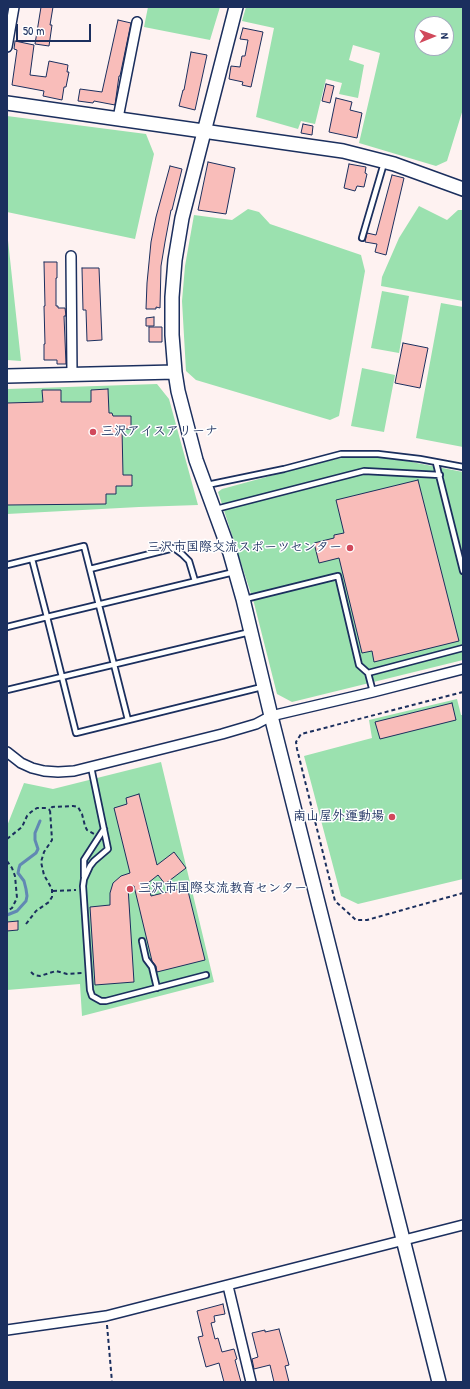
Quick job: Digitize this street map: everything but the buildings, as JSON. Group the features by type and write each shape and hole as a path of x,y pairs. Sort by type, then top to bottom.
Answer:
{"street":[{"path":"7,46 14,7"},
{"path":"236,7 182,218 175,260 172,312 175,372 186,424 196,460 243,599 402,1240 439,1382"},
{"path":"118,118 137,22"},
{"path":"7,103 343,150 384,162 463,189"},
{"path":"71,256 72,374"},
{"path":"7,376 175,372"},
{"path":"7,752 32,768 58,772 74,771 222,734 256,724 271,716 463,669"},
{"path":"7,1330 106,1316 228,1286 463,1224"},
{"path":"228,1286 251,1382"}],"lane":[{"path":"362,238 384,162"},
{"path":"206,486 284,469 341,454 378,454 463,467"},
{"path":"436,462 463,572"},
{"path":"214,510 364,471 440,475"},
{"path":"7,565 84,546 128,720"},
{"path":"90,569 174,548 188,561 195,581"},
{"path":"32,559 76,733 264,687"},
{"path":"7,627 235,572"},
{"path":"243,599 338,576 359,665 368,673 373,692"},
{"path":"7,690 251,631"},
{"path":"368,673 463,648"},
{"path":"84,879 94,861 108,849 91,766"},
{"path":"104,829 84,860 83,890 90,990 92,996 102,1001 115,999 206,975"},
{"path":"142,941 146,959 152,968 157,988"}],"path":[{"path":"463,692 301,734 296,742 296,750 335,901 356,920 367,920 463,893"},
{"path":"50,810 52,807 59,806 73,806 78,808 82,814 83,822 87,830 99,836"},
{"path":"7,839 22,827 27,816 31,812 37,808 46,808 50,810"},
{"path":"26,924 36,911 49,902 52,897 53,891 41,867 44,852 52,840 50,810"},
{"path":"7,861 15,876 17,898 12,908 7,911"},
{"path":"53,891 83,890"},
{"path":"31,972 34,975 40,976 56,971 67,974 89,973"},
{"path":"106,1316 112,1382"}],"green space":[{"path":"148,7 220,7 210,40 144,27"},
{"path":"246,7 463,7 463,109 447,161 436,166 359,143 380,53 353,45 349,60 364,65 358,98 339,94 342,83 326,79 315,124 301,121 298,129 256,117 274,28 242,21"},
{"path":"7,116 146,134 154,154 135,239 7,212"},
{"path":"419,206 447,220 458,210 463,210 463,301 381,286 382,277 399,238"},
{"path":"248,209 259,212 270,224 361,255 365,271 339,416 330,420 196,380 186,371 182,301 185,266 194,215 232,220"},
{"path":"7,231 21,361 7,360"},
{"path":"382,291 409,296 399,353 371,348"},
{"path":"441,303 463,307 463,447 416,438"},
{"path":"362,368 395,375 384,432 351,426"},
{"name":"三沢アイスアリーナ","path":"157,384 169,399 198,505 7,514 7,389"},
{"name":"三沢市国際交流スポーツセンター","path":"368,456 391,458 463,472 463,660 292,702 277,694 254,603 218,492 222,489 318,463 342,458"},
{"name":"南山屋外運動場","path":"457,699 461,715 463,715 463,879 358,904 341,896 304,756 372,738 369,720"},
{"path":"161,762 214,982 82,1016 80,984 7,990 7,826 24,783 53,789"}],"waterway":[{"path":"7,915 17,911 26,901 27,896 24,881 18,873 20,865 36,853 38,849 35,840 35,833 40,821"}],"place":[{"name":"三沢アイスアリーナ","path":"93,432"},
{"name":"三沢市国際交流スポーツセンター","path":"350,548"},
{"name":"南山屋外運動場","path":"392,817"},
{"name":"三沢市国際交流教育センター","path":"130,889"}]}
